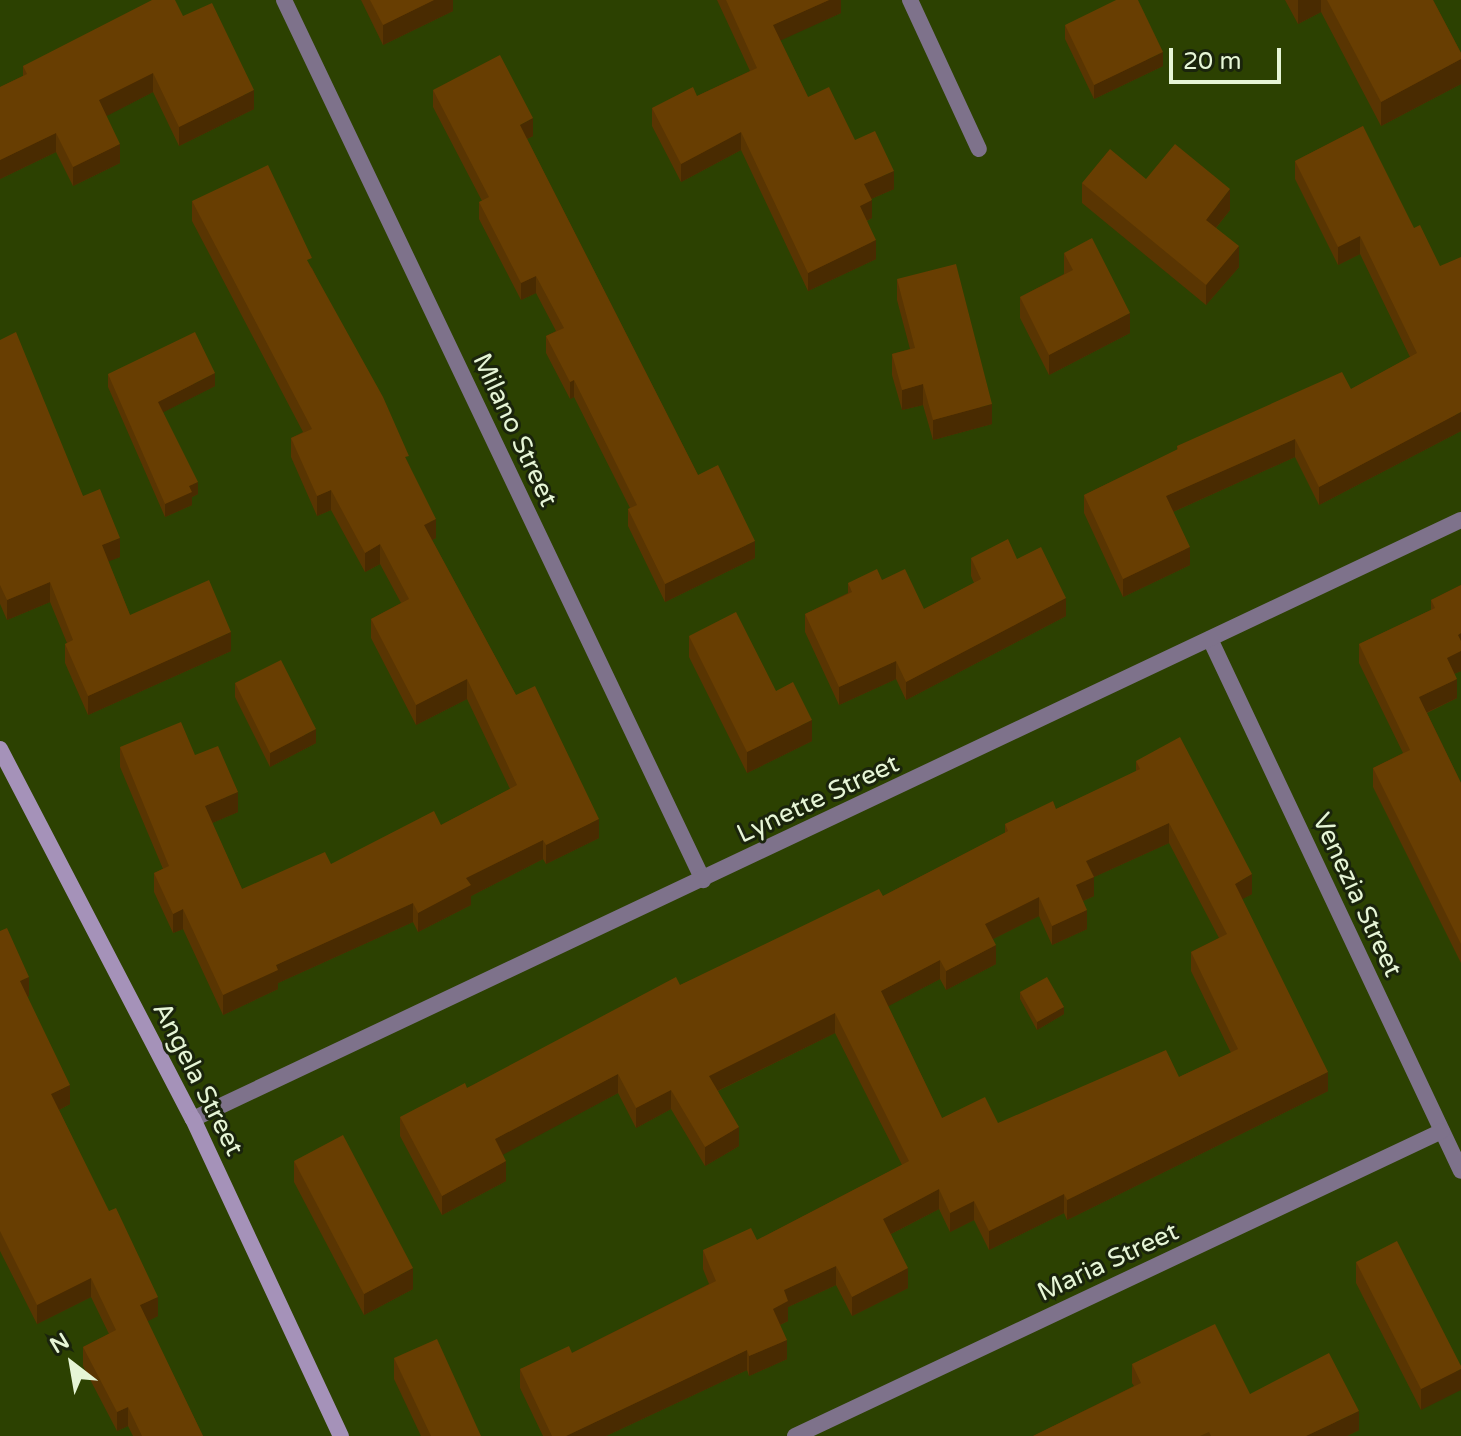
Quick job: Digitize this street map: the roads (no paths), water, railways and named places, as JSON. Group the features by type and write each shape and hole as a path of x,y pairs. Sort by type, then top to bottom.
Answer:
{"street":[{"name":"Milano Street","path":"284,0 703,880"},
{"path":"910,0 979,149"},
{"name":"Lynette Street","path":"193,1119 1461,520"},
{"name":"Venezia Street","path":"1210,639 1461,1171"},
{"name":"Angela Street","path":"0,749 193,1119 341,1436"},
{"name":"Maria Street","path":"795,1436 1442,1131"}]}
